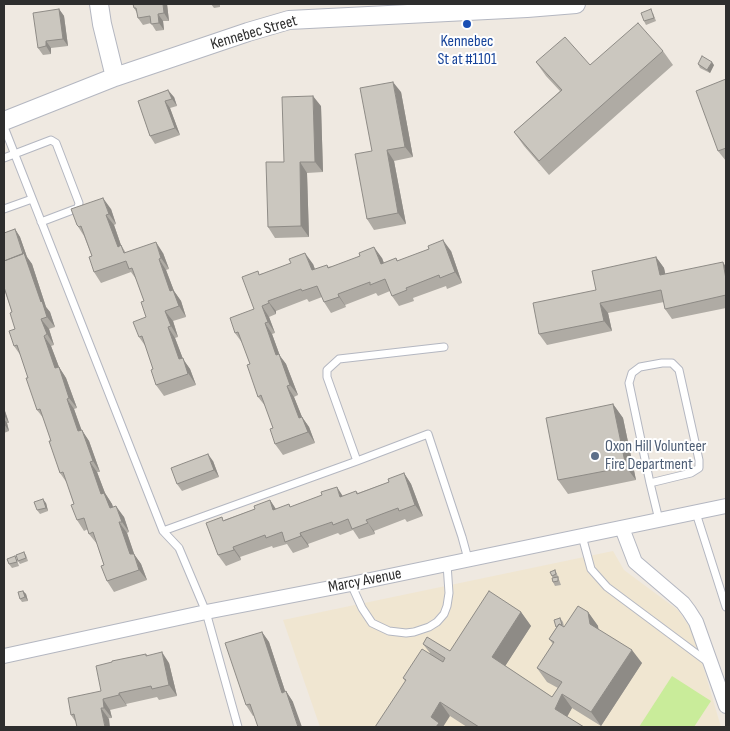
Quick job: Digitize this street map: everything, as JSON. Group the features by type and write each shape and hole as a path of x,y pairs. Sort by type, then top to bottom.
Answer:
{"street":[{"path":"99,4 115,77"},
{"name":"Kennebec Street","path":"4,121 115,77 289,20 576,4"},
{"name":"Marcy Avenue","path":"4,656 206,612 351,584 726,506"},
{"path":"622,528 635,562 689,610 696,622 726,704"}],"lane":[{"path":"4,127 163,531 179,548 206,612 238,727"},
{"path":"4,158 51,140 56,143 79,203 78,208 41,222"},
{"path":"4,209 32,199"},
{"path":"357,462 327,377 327,370 339,359 444,347"},
{"path":"650,483 691,473 700,468 700,460 679,370 672,363 662,362 640,368 632,373 628,382 650,483 659,520"},
{"path":"163,531 357,462 428,434 468,559"},
{"path":"696,513 726,607"},
{"path":"582,536 591,569 607,587 711,664"},
{"path":"351,584 362,608 372,623 389,631 414,632 429,627 444,614 449,593 447,564"}],"shaded area":[{"path":"613,551 624,570 678,610 693,632 721,727 320,727 283,620"}],"green space":[{"path":"672,676 711,701 694,727 639,727"}],"building":[{"path":"133,4 163,4 164,13 158,14 159,23 151,24 150,16 138,18"},
{"path":"59,9 63,39 46,41 46,46 38,48 33,13"},
{"path":"651,9 654,18 644,21 641,13"},
{"path":"638,23 663,51 539,161 514,132 562,90 536,62 565,37 590,65"},
{"path":"702,56 712,62 707,70 698,64"},
{"path":"726,79 726,148 718,151 696,91"},
{"path":"393,82 405,147 387,150 398,213 367,219 355,154 372,151 360,88"},
{"path":"168,90 172,99 165,101 175,128 150,136 138,101"},
{"path":"313,96 315,162 300,162 301,226 268,227 266,162 284,162 282,97"},
{"path":"103,198 109,214 106,215 118,247 121,245 124,253 156,242 161,258 159,259 170,291 173,290 179,306 165,311 171,326 168,327 179,359 183,358 188,374 156,385 151,370 153,369 142,336 139,337 133,322 146,317 141,302 144,301 132,268 129,269 126,261 94,272 89,257 92,256 81,226 77,225 71,209"},
{"path":"15,229 23,254 4,261 4,233"},
{"path":"443,240 455,272 440,278 439,275 406,288 407,290 392,296 385,279 370,285 370,282 338,294 339,297 324,302 317,286 302,291 301,289 268,301 269,303 262,306 268,322 265,323 276,355 279,354 290,385 287,386 299,418 302,417 308,432 275,444 270,429 273,428 261,395 258,397 247,365 250,364 238,332 235,333 230,318 254,309 242,277 258,271 259,275 291,263 289,259 305,253 312,270 327,265 328,268 360,256 359,253 374,247 381,264 396,258 397,261 429,249 428,246"},
{"path":"24,253 47,317 41,319 47,334 44,336 55,368 59,367 78,431 82,430 93,461 90,462 101,494 104,493 110,508 116,506 122,522 119,522 130,554 134,554 139,570 107,581 101,566 104,565 93,532 89,534 84,518 77,520 71,505 74,504 63,472 60,473 40,409 37,410 17,345 14,346 9,331 15,329 4,287 4,261"},
{"path":"656,257 660,275 723,262 726,295 665,309 661,290 600,303 604,321 539,334 533,303 596,290 592,271"},
{"name":"Oxon Hill Volunteer Fire Department","path":"613,404 626,467 558,480 546,418"},
{"path":"208,454 214,470 177,484 171,468"},
{"path":"404,473 415,505 399,511 398,508 366,520 368,523 352,529 348,519 333,525 332,522 300,533 301,536 285,542 282,532 266,538 265,535 233,547 234,550 218,555 206,523 222,517 223,521 255,509 254,506 270,500 273,510 289,504 290,507 322,495 321,492 337,487 340,497 356,491 357,494 389,482 388,479"},
{"path":"43,499 46,508 37,510 34,502"},
{"path":"24,552 26,558 18,561 16,555"},
{"path":"15,556 17,562 9,564 7,559"},
{"path":"555,570 556,574 552,576 550,572"},
{"path":"558,577 558,581 553,582 552,578"},
{"path":"23,591 25,597 20,599 18,592"},
{"path":"489,591 521,612 492,657 552,697 562,682 537,668 554,642 549,639 559,624 564,627 578,606 588,612 590,624 632,650 591,712 562,694 555,709 584,727 479,727 440,702 431,717 439,723 436,727 375,727 406,680 403,678 422,649 443,662 445,658 423,644 427,637 450,651"},
{"path":"560,618 562,625 559,624 556,627 554,620"},
{"path":"262,632 282,693 286,691 298,727 258,727 250,704 246,705 225,643"},
{"path":"162,652 169,685 152,689 151,686 119,693 119,695 103,699 104,708 101,708 105,727 77,727 74,714 71,715 68,698 101,691 96,666 112,661"}],"place":[{"name":"Kennebec St at #1101","path":"467,24"},
{"name":"Oxon Hill Volunteer Fire Department","path":"595,456"}]}
